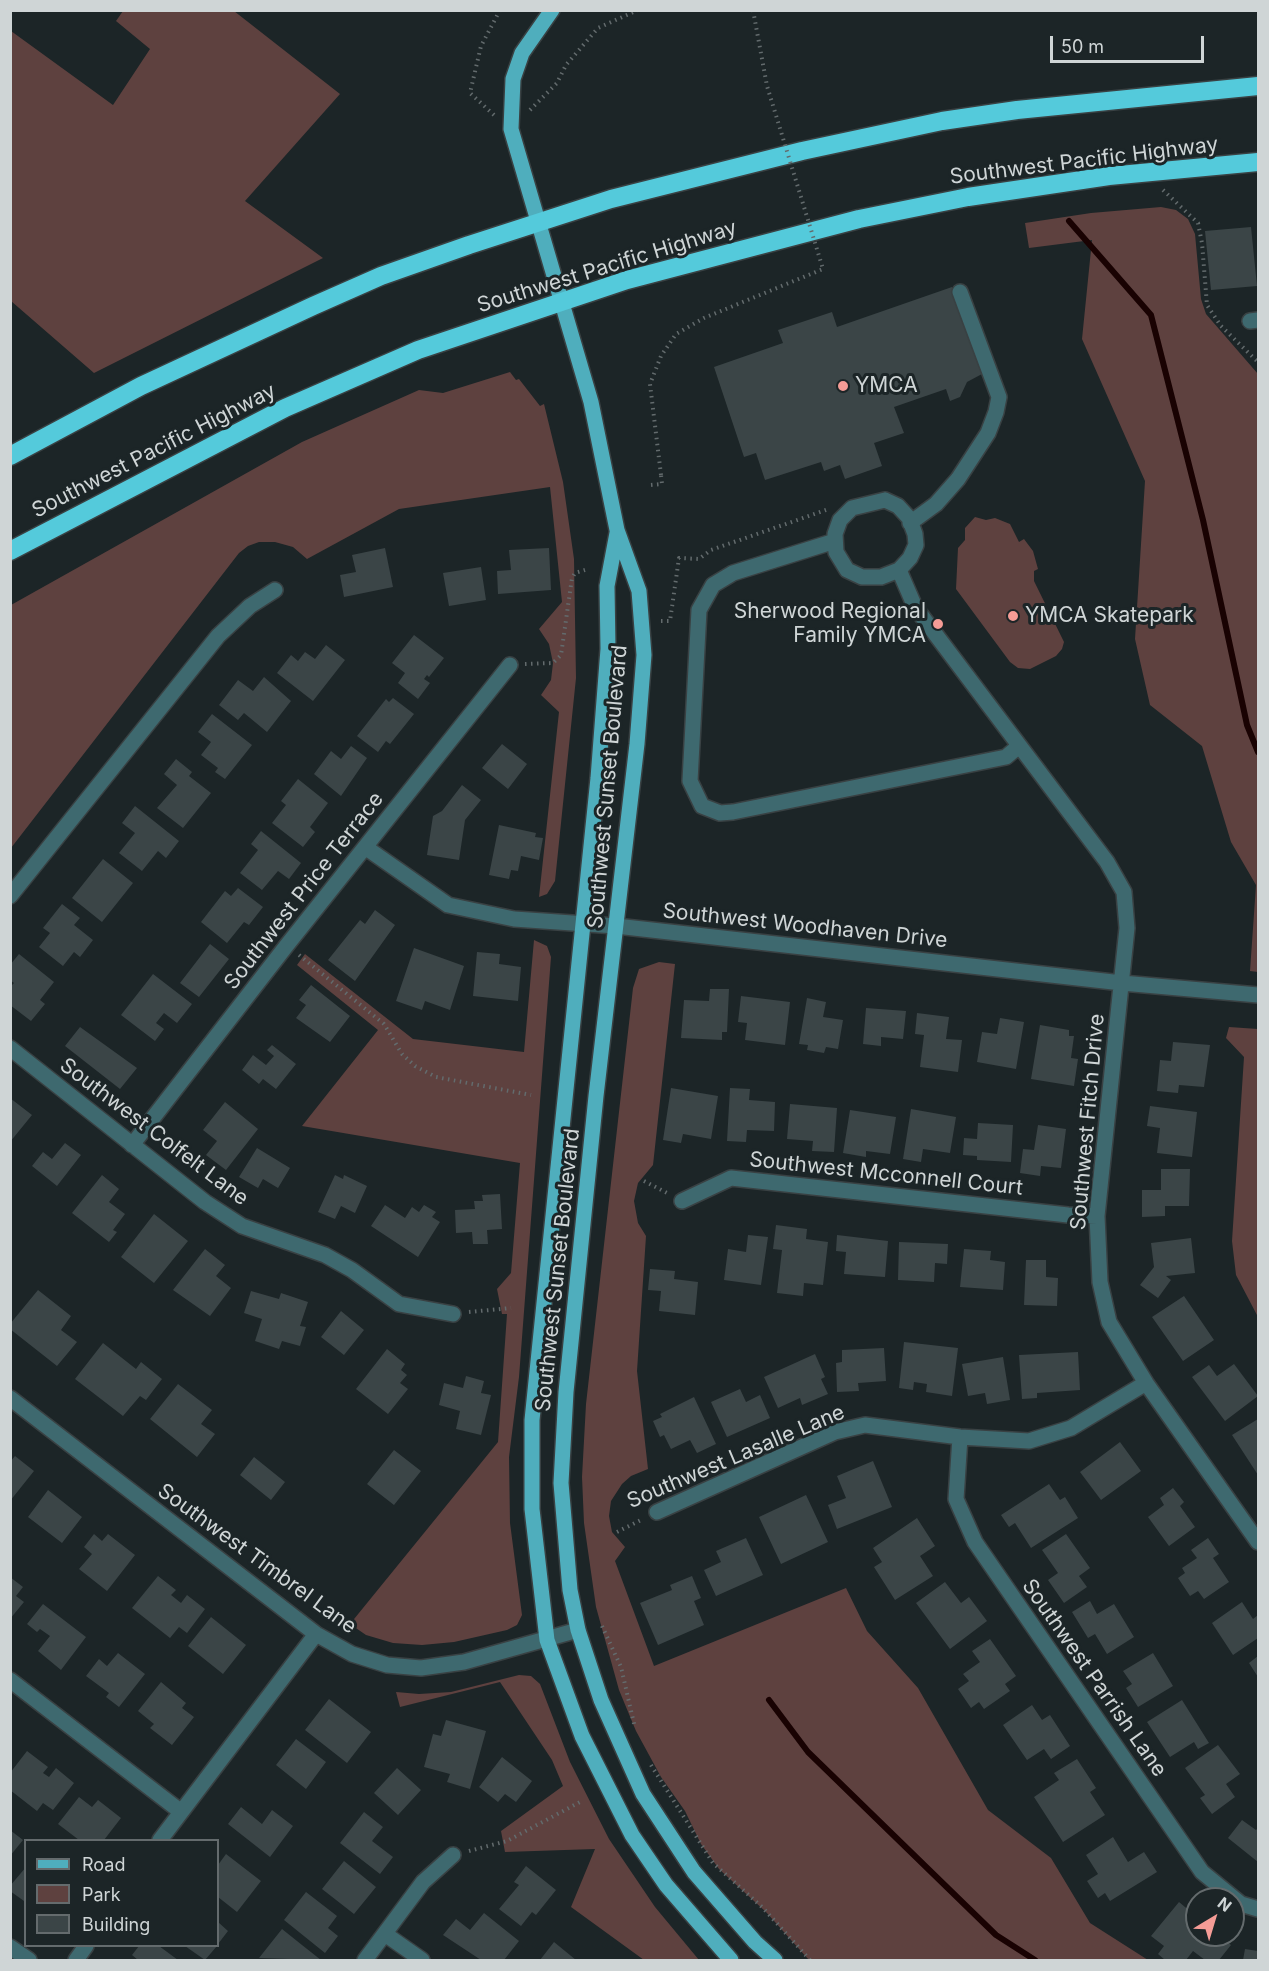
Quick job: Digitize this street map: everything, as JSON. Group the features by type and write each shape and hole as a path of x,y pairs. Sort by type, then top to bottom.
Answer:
{"highway":[{"path":"10,456 141,386 381,276 537,223 663,185 859,138 942,122 1017,110 1258,86"},
{"name":"Southwest Pacific Highway","path":"10,551 285,408 418,350 561,302 693,262 860,219 1032,186 1258,162"}],"main road":[{"name":"Southwest Sunset Boulevard","path":"552,10 522,53 513,79 511,129 591,402 606,466 617,530 639,591 644,655 638,744 594,1120 563,1439 563,1521 570,1590 578,1630 611,1727 654,1812 694,1872 755,1942 775,1960"},
{"name":"Southwest Sunset Boulevard","path":"617,530 607,586 608,659 532,1420 532,1509 547,1640 582,1736 616,1807 666,1885 731,1960"}],"street":[{"path":"910,523 936,504 958,479 988,433 996,412 999,397 960,292"},
{"path":"885,501 898,506 910,523 915,534 916,545 910,558 899,570 881,577 862,577 847,570 836,552 835,541 840,520 852,508 885,501"},
{"path":"835,541 734,573 713,585 699,610 690,781 702,806 720,813 733,812 1006,757 1020,746"},
{"name":"Southwest Fitch Drive","path":"899,570 915,607 1107,862 1124,892 1127,928 1097,1216 1100,1282 1110,1322 1146,1383 1258,1542"},
{"path":"10,896 218,636 250,606 275,590"},
{"name":"Southwest Price Terrace","path":"132,1145 287,945 510,665"},
{"name":"Southwest Woodhaven Drive","path":"365,847 448,905 514,919 616,926 1122,983 1258,995"},
{"name":"Southwest Colfelt Lane","path":"10,1048 205,1202 242,1226 325,1255 352,1270 399,1304 453,1314"},
{"name":"Southwest Mcconnell Court","path":"682,1201 731,1178 1068,1215 1097,1216"},
{"name":"Southwest Lasalle Lane","path":"657,1512 836,1432 865,1425 960,1437 1029,1441 1071,1428 1146,1383"},
{"name":"Southwest Timbrel Lane","path":"10,1398 316,1634 369,1660 421,1668 464,1662 578,1630"},
{"name":"Southwest Parrish Lane","path":"960,1437 956,1499 975,1542 1202,1872 1242,1904 1258,1909"},
{"path":"161,1839 316,1634"},
{"path":"10,1680 180,1811"},
{"path":"365,1960 423,1882 453,1855"},
{"path":"386,1934 422,1960"},
{"path":"10,1947 29,1960"},
{"path":"76,1960 85,1947"}],"path":[{"path":"500,10 481,46 470,93 511,129 556,83 566,64 584,41 598,28 638,10"},
{"path":"651,485 662,484 650,384 661,356 676,334 704,318 823,268 767,86 753,10"},
{"path":"1141,173 1198,223 1208,305 1221,326 1258,362"},
{"path":"661,621 670,621 679,558 699,559 711,550 825,510 840,520"},
{"path":"510,665 553,663 561,655 572,578 575,573 585,570"},
{"path":"287,945 384,1024 402,1054 415,1066 436,1077 531,1095"},
{"path":"644,1181 682,1201"},
{"path":"453,1314 511,1308"},
{"name":"Southwest Lasalle Lane","path":"617,1532 657,1512"},
{"path":"602,1626 621,1667 635,1731"},
{"path":"647,1756 713,1863 763,1908 810,1960"},
{"path":"453,1855 507,1841 580,1803"}],"green space":[{"path":"123,11 234,11 340,94 245,201 323,258 94,373 11,301 11,31 113,105 150,49 116,21"},
{"path":"1161,207 1176,210 1188,219 1195,234 1201,299 1206,314 1258,374 1258,972 1250,971 1256,885 1231,842 1202,746 1150,705 1135,639 1145,481 1082,339 1092,240 1029,248 1025,223 1091,213"},
{"path":"510,372 516,380 519,379 540,406 544,404 563,482 574,559 576,678 555,881 547,894 539,897 559,712 541,695 551,680 553,663 549,644 539,629 562,602 550,487 399,509 307,559 293,547 275,542 259,542 248,546 239,553 11,848 11,605 302,442 419,390 443,393"},
{"name":"YMCA Skatepark","path":"975,517 986,520 995,518 1010,524 1019,542 1024,539 1033,551 1038,569 1034,571 1034,581 1064,642 1056,656 1030,669 1018,668 1010,662 956,589 958,548 965,540 965,528"},
{"path":"534,940 547,946 551,957 519,1377 509,1457 510,1523 522,1615 517,1625 507,1630 454,1642 422,1645 393,1643 366,1635 350,1624 498,1442 507,1314 502,1314 497,1289 511,1273 520,1163 302,1126 378,1030 297,965 305,954 413,1039 524,1052"},
{"path":"659,962 675,964 653,1165 638,1183 634,1201 638,1223 646,1236 637,1371 648,1469 631,1476 622,1484 611,1501 609,1516 612,1532 625,1547 615,1561 654,1666 846,1588 867,1631 918,1688 988,1810 1051,1858 1090,1923 1148,1960 809,1960 766,1912 719,1869 701,1844 685,1811 661,1777 636,1731 619,1690 596,1607 584,1523 582,1477 586,1404 633,988 639,969"},
{"path":"1229,1027 1258,1029 1258,1317 1236,1275 1232,1241 1244,1057 1226,1038"},
{"path":"519,1675 531,1676 540,1684 570,1762 609,1839 655,1907 699,1960 644,1960 571,1907 595,1849 505,1852 501,1831 563,1786 552,1760 500,1682 400,1707 396,1692 419,1694 451,1692"}],"building":[{"path":"1251,227 1257,286 1211,290 1205,231"},
{"name":"YMCA","path":"952,287 982,374 967,382 960,397 950,401 946,389 894,407 904,433 874,443 882,466 845,479 840,465 824,471 821,462 765,480 756,453 744,457 714,367 783,343 778,330 832,312 837,327"},
{"path":"385,548 393,587 344,597 340,575 356,572 352,555"},
{"path":"549,548 551,590 498,594 497,571 511,570 509,550"},
{"path":"481,567 486,600 449,606 443,573"},
{"path":"414,635 444,658 429,677 427,675 424,679 430,683 418,699 398,683 405,673 392,663"},
{"path":"326,645 345,660 313,701 277,673 291,655 298,661 305,652 315,659"},
{"path":"264,677 291,701 267,732 244,713 238,720 219,705 238,680 253,691"},
{"path":"393,698 414,714 390,744 386,741 378,752 357,736 386,699 389,702"},
{"path":"212,714 252,745 225,779 215,772 218,768 201,755 211,742 198,732"},
{"path":"502,744 527,764 508,789 482,768"},
{"path":"351,746 367,758 341,796 314,774 331,751 341,759"},
{"path":"176,759 192,772 189,776 211,793 183,828 157,808 177,785 164,774"},
{"path":"298,779 328,803 310,827 315,832 303,847 272,823 286,805 281,801"},
{"path":"462,785 481,800 465,820 459,860 427,855 433,816 442,811"},
{"path":"135,806 179,841 166,858 158,851 142,871 119,853 135,833 122,823"},
{"path":"499,825 536,833 535,837 543,838 539,860 521,856 518,871 511,870 509,879 489,875"},
{"path":"261,831 301,863 289,879 278,871 262,890 240,873 258,850 251,844"},
{"path":"103,859 133,883 102,922 72,898"},
{"path":"238,888 263,907 249,925 244,922 227,943 201,922 225,891 231,896"},
{"path":"62,904 80,918 74,925 93,940 80,957 74,952 63,966 39,947 50,933 43,928"},
{"path":"375,910 395,925 355,981 328,960 360,920 365,924"},
{"path":"210,944 229,959 199,997 180,983"},
{"path":"414,948 464,966 450,1010 425,1001 422,1010 396,1001"},
{"path":"477,952 500,954 499,964 521,967 518,1001 473,996"},
{"path":"19,954 54,982 40,1000 45,1004 31,1021 10,1005 10,987 14,983 10,980 10,965"},
{"path":"153,974 192,1004 177,1023 164,1013 156,1023 164,1029 155,1041 121,1015"},
{"path":"311,985 350,1016 330,1042 296,1018 306,1005 299,1000"},
{"path":"710,989 729,989 727,1032 722,1032 722,1040 681,1038 684,1000 709,1001"},
{"path":"741,996 790,1002 785,1045 745,1040 747,1023 738,1022"},
{"path":"807,998 826,1002 823,1017 843,1020 838,1049 826,1047 824,1053 807,1050 808,1045 799,1044"},
{"path":"866,1008 906,1011 903,1039 881,1037 881,1046 863,1044"},
{"path":"917,1013 949,1017 946,1039 962,1040 958,1072 920,1067 924,1035 915,1034"},
{"path":"1000,1018 1024,1022 1016,1069 977,1062 982,1032 997,1034"},
{"path":"1040,1025 1069,1030 1069,1036 1074,1036 1071,1058 1078,1059 1074,1086 1031,1079"},
{"path":"80,1027 137,1068 120,1089 65,1046"},
{"path":"1173,1042 1210,1045 1204,1087 1179,1085 1178,1093 1157,1091 1160,1060 1171,1061"},
{"path":"272,1045 296,1064 276,1089 263,1079 259,1084 242,1070 253,1055 266,1065 274,1056 267,1050"},
{"path":"671,1088 718,1096 711,1139 683,1134 681,1143 663,1140"},
{"path":"730,1088 750,1089 749,1100 775,1102 774,1131 747,1130 746,1142 727,1141"},
{"path":"10,1098 32,1115 10,1142"},
{"path":"225,1102 258,1129 226,1170 206,1155 217,1141 203,1130"},
{"path":"790,1104 837,1108 834,1152 812,1151 813,1141 787,1139"},
{"path":"1150,1106 1197,1112 1192,1157 1157,1153 1160,1128 1147,1126"},
{"path":"911,1109 956,1117 950,1153 923,1149 921,1162 903,1159"},
{"path":"850,1110 896,1117 890,1154 866,1151 866,1157 843,1153"},
{"path":"978,1123 1013,1125 1011,1162 977,1160 977,1156 963,1155 964,1138 977,1139"},
{"path":"1038,1125 1066,1129 1061,1168 1041,1166 1040,1176 1020,1173 1023,1149 1034,1150"},
{"path":"65,1143 81,1155 57,1186 32,1166 43,1152 52,1159"},
{"path":"257,1148 290,1168 278,1188 263,1179 258,1188 239,1177"},
{"path":"1161,1169 1190,1169 1189,1206 1165,1206 1165,1216 1142,1217 1142,1190 1161,1190"},
{"path":"102,1175 119,1189 109,1202 125,1214 113,1230 117,1232 109,1242 72,1213"},
{"path":"335,1175 343,1179 344,1175 367,1186 355,1213 341,1206 335,1219 318,1212"},
{"path":"500,1194 502,1229 487,1230 488,1244 473,1244 472,1232 456,1233 455,1210 475,1209 474,1201 483,1201 482,1195"},
{"path":"385,1205 405,1218 412,1207 419,1212 424,1205 436,1212 432,1217 440,1222 418,1257 371,1226"},
{"path":"154,1214 188,1241 154,1283 121,1257"},
{"path":"776,1225 807,1229 806,1239 828,1242 823,1285 804,1283 803,1296 777,1293 782,1250 773,1249"},
{"path":"748,1235 768,1237 761,1285 724,1280 728,1249 746,1252"},
{"path":"837,1235 888,1241 885,1277 844,1274 846,1252 836,1251"},
{"path":"1191,1238 1195,1273 1166,1276 1171,1280 1158,1298 1140,1285 1154,1267 1151,1243"},
{"path":"899,1242 948,1244 947,1264 935,1263 934,1282 898,1280"},
{"path":"205,1249 225,1265 216,1276 231,1288 210,1316 173,1290"},
{"path":"964,1249 991,1251 990,1260 1005,1262 1003,1290 960,1287"},
{"path":"1026,1260 1046,1260 1046,1277 1058,1278 1057,1306 1024,1305"},
{"path":"650,1269 675,1271 674,1279 698,1282 695,1315 659,1311 661,1291 648,1290"},
{"path":"38,1290 71,1316 61,1330 77,1342 57,1366 10,1329 10,1324"},
{"path":"251,1291 279,1299 281,1293 308,1302 300,1326 306,1327 300,1346 282,1341 279,1349 255,1341 262,1319 244,1313"},
{"path":"1184,1296 1214,1340 1183,1361 1152,1317"},
{"path":"341,1311 364,1330 344,1355 321,1337"},
{"path":"904,1342 958,1348 952,1396 926,1392 927,1384 914,1382 913,1390 899,1388"},
{"path":"103,1343 136,1369 141,1362 162,1379 146,1400 140,1396 123,1416 75,1379"},
{"path":"884,1348 886,1381 858,1383 859,1391 837,1392 836,1363 842,1362 842,1350"},
{"path":"387,1349 405,1364 401,1370 407,1375 400,1383 408,1389 388,1414 356,1389"},
{"path":"1078,1352 1080,1390 1037,1393 1037,1398 1022,1399 1019,1355"},
{"path":"815,1354 825,1377 821,1379 828,1394 802,1405 800,1398 778,1408 764,1377"},
{"path":"1003,1357 1010,1400 987,1404 985,1393 968,1396 962,1364"},
{"path":"1234,1364 1258,1396 1225,1421 1192,1377 1209,1365 1217,1376"},
{"path":"466,1376 484,1381 481,1393 491,1395 481,1435 456,1429 460,1411 439,1405 444,1383 463,1388"},
{"path":"178,1384 212,1410 201,1424 215,1434 197,1457 150,1419"},
{"path":"740,1389 746,1402 760,1395 770,1418 727,1437 711,1402"},
{"path":"694,1397 716,1444 697,1453 690,1440 671,1449 664,1435 660,1437 653,1421 662,1417 660,1414"},
{"path":"1258,1419 1258,1475 1232,1435"},
{"path":"1120,1442 1141,1471 1101,1500 1080,1472"},
{"path":"394,1450 421,1471 394,1505 367,1484"},
{"path":"15,1456 34,1471 10,1501 10,1462"},
{"path":"254,1457 285,1482 271,1500 240,1475"},
{"path":"873,1461 892,1507 837,1529 828,1505 846,1498 837,1476"},
{"path":"1049,1484 1060,1500 1065,1497 1078,1518 1031,1548 1015,1523 1009,1527 1001,1515"},
{"path":"1173,1488 1184,1502 1180,1506 1195,1527 1169,1546 1148,1517 1164,1505 1160,1498"},
{"path":"48,1490 82,1517 62,1543 28,1517"},
{"path":"806,1495 828,1542 781,1564 759,1517"},
{"path":"917,1518 935,1546 920,1556 933,1576 895,1600 874,1567 882,1562 873,1548"},
{"path":"94,1534 102,1541 108,1534 135,1555 107,1591 79,1569 92,1554 84,1547"},
{"path":"1066,1534 1090,1568 1079,1576 1087,1587 1064,1603 1048,1580 1058,1573 1042,1550"},
{"path":"746,1538 763,1575 716,1596 704,1570 721,1562 716,1551"},
{"path":"1208,1538 1219,1554 1213,1558 1229,1582 1204,1599 1198,1591 1190,1596 1178,1578 1185,1573 1182,1568 1197,1558 1191,1550"},
{"path":"158,1576 176,1590 171,1595 181,1603 187,1595 205,1609 187,1633 179,1627 170,1638 132,1608"},
{"path":"692,1576 701,1598 694,1601 704,1625 658,1645 640,1603 672,1590 670,1585"},
{"path":"10,1577 23,1587 16,1596 24,1602 10,1619"},
{"path":"945,1582 961,1603 969,1597 987,1621 950,1649 916,1603"},
{"path":"1090,1601 1097,1614 1114,1604 1134,1637 1107,1654 1095,1634 1088,1638 1072,1612"},
{"path":"1242,1602 1253,1619 1258,1615 1258,1638 1233,1655 1212,1623"},
{"path":"43,1604 86,1637 61,1670 38,1651 50,1636 40,1629 37,1632 27,1624"},
{"path":"211,1617 246,1645 223,1674 188,1646"},
{"path":"990,1639 1016,1676 1005,1684 1010,1691 984,1709 979,1702 971,1708 958,1689 969,1681 963,1674 980,1662 972,1651"},
{"path":"118,1653 145,1674 119,1707 106,1697 109,1693 86,1676 99,1659 107,1666"},
{"path":"1153,1653 1173,1686 1138,1707 1126,1688 1132,1684 1123,1671"},
{"path":"1258,1656 1258,1677 1249,1663"},
{"path":"161,1682 186,1703 182,1708 194,1717 172,1745 150,1728 154,1724 138,1711"},
{"path":"329,1699 371,1732 347,1763 305,1730"},
{"path":"1182,1700 1209,1743 1198,1749 1194,1742 1170,1757 1147,1722"},
{"path":"1032,1705 1042,1720 1050,1715 1070,1746 1051,1759 1044,1749 1027,1760 1003,1725"},
{"path":"446,1720 486,1731 470,1789 447,1782 450,1774 424,1767 433,1734 441,1736"},
{"path":"296,1739 326,1762 306,1789 276,1765"},
{"path":"1218,1745 1240,1774 1226,1784 1235,1797 1212,1814 1200,1798 1205,1795 1185,1768"},
{"path":"27,1751 48,1767 43,1773 49,1777 56,1768 74,1783 53,1810 43,1803 37,1811 10,1790 10,1773"},
{"path":"502,1757 532,1781 516,1802 505,1794 498,1802 479,1787"},
{"path":"1077,1759 1096,1788 1090,1792 1105,1815 1063,1842 1034,1797 1059,1780 1054,1773"},
{"path":"397,1768 421,1790 398,1815 374,1793"},
{"path":"79,1797 92,1807 98,1800 121,1818 105,1839 78,1839 58,1824"},
{"path":"241,1807 262,1824 272,1810 293,1826 270,1857 228,1824"},
{"path":"364,1812 383,1827 372,1841 393,1857 380,1874 340,1843"},
{"path":"1242,1820 1256,1830 1258,1828 1258,1862 1228,1838"},
{"path":"10,1830 23,1840 10,1856"},
{"path":"1113,1837 1128,1862 1144,1852 1157,1872 1110,1901 1105,1893 1098,1898 1087,1881 1098,1874 1086,1855"},
{"path":"226,1854 261,1881 237,1912 219,1898 219,1864"},
{"path":"344,1861 376,1887 354,1914 322,1889"},
{"path":"526,1866 556,1890 536,1915 532,1912 521,1926 499,1909 519,1885 514,1882"},
{"path":"24,1869 24,1901 10,1891 10,1886"},
{"path":"306,1892 337,1916 328,1928 338,1936 325,1953 284,1920"},
{"path":"1179,1902 1185,1907 1185,1947 1229,1947 1219,1960 1205,1960 1193,1951 1186,1960 1165,1960 1158,1954 1164,1946 1151,1936"},
{"path":"484,1913 519,1941 504,1960 481,1960 443,1935 456,1919 470,1930"},
{"path":"219,1923 228,1931 219,1943"},
{"path":"282,1929 302,1945 321,1960 259,1958"},
{"path":"554,1942 576,1960 540,1960"},
{"path":"138,1947 160,1947 178,1960 138,1960 132,1955"},
{"path":"186,1947 216,1947 205,1960"},
{"path":"1245,1949 1258,1951 1258,1960 1243,1960"}],"waterway":[{"path":"1069,221 1151,315 1203,520 1247,725 1258,752"},
{"path":"769,1700 808,1752 996,1935 1035,1960"}],"place":[{"name":"YMCA","path":"843,386"},
{"name":"YMCA Skatepark","path":"1013,616"},
{"name":"Sherwood Regional Family YMCA","path":"938,624"}]}
